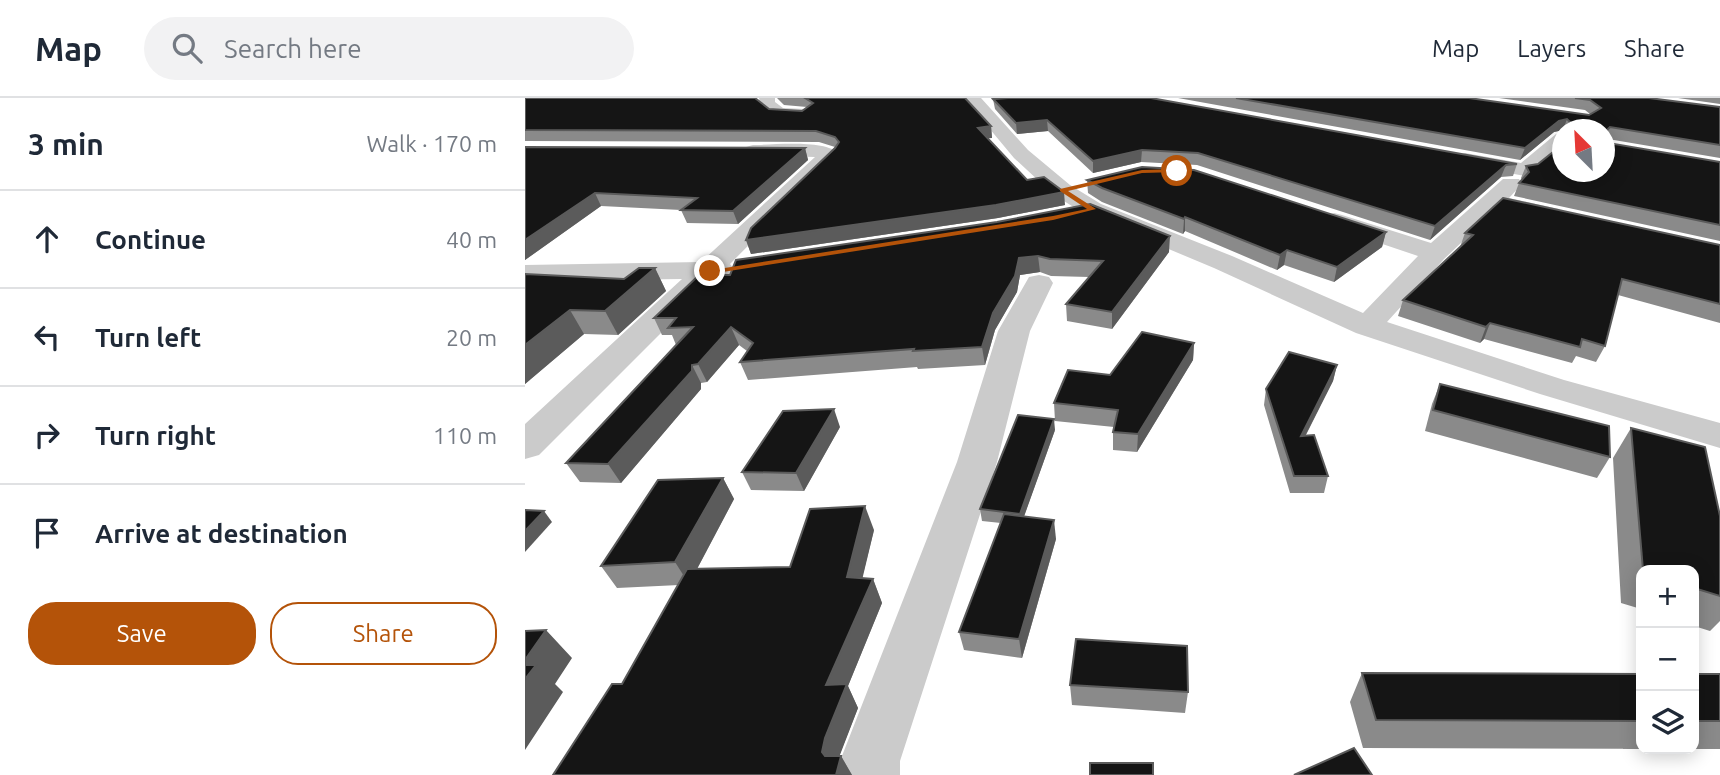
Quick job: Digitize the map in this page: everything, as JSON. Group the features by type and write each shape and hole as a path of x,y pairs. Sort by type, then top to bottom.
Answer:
{"street":[{"path":"767,98 767,106 774,107 778,113 804,114"},
{"path":"982,101 1021,154 1081,194 1223,262 1367,326 1552,387 1720,436"},
{"path":"1367,326 1435,253 1552,147"},
{"path":"525,446 829,154 819,151 722,151"},
{"path":"1444,155 1525,170"},
{"path":"1053,218 1081,194"},
{"path":"1493,201 1573,219"},
{"path":"1316,214 1435,253"},
{"path":"525,273 710,271 751,265"},
{"path":"869,775 870,761 977,462 1013,331 1039,283"}],"building":[{"path":"525,98 755,98 769,109 802,111 813,103 805,98 965,98 991,126 978,128 1027,180 1044,177 1064,192 996,205 746,240 751,228 835,148 839,142 835,137 816,131 525,130"},
{"path":"1151,98 1517,164 1506,165 1435,226 1198,153 1142,150 1093,161 1047,120 1016,123 993,99"},
{"path":"1236,98 1469,98 1589,115 1601,108 1590,100 1575,98 1649,98 1720,107 1720,145 1615,128 1615,119 1552,119 1552,127 1525,148"},
{"path":"1615,144 1720,162 1720,225 1519,183 1529,172 1526,166 1538,164 1552,153 1552,182 1615,182"},
{"path":"525,147 805,148 733,211 681,210 697,198 595,193 525,240"},
{"path":"1142,167 1194,170 1386,232 1337,267 1287,250 1280,255 1087,180"},
{"path":"1503,198 1720,245 1720,304 1622,279 1605,346 1582,339 1580,347 1490,323 1486,327 1403,300 1473,235 1465,233"},
{"path":"1090,204 1170,236 1112,312 1066,304 1103,261 1038,256 1019,258 1015,276 993,313 982,347 913,351 914,349 740,362 753,343 731,327 698,364 692,365 692,371 608,464 566,463 693,327 668,328 676,318 654,318 699,275 730,275 736,260 997,222"},
{"path":"639,268 655,268 605,311 570,310 525,345 525,274 624,279"},
{"path":"1142,332 1194,343 1138,434 1113,432 1118,410 1054,403 1068,370 1110,375"},
{"path":"1289,352 1337,365 1301,436 1314,435 1328,476 1294,476 1266,389"},
{"path":"1440,384 1609,426 1610,457 1433,410"},
{"path":"834,409 796,473 742,472 783,411"},
{"path":"1018,415 1054,419 1020,514 980,509"},
{"path":"1631,428 1705,447 1720,516 1720,596 1699,590 1699,565 1643,565"},
{"path":"723,478 675,562 601,566 658,480"},
{"path":"865,506 847,577 873,579 826,685 847,684 822,752 825,756 841,756 836,775 553,775 612,684 622,684 687,569 790,567 810,509"},
{"path":"525,510 544,511 525,531"},
{"path":"1004,514 1054,520 1019,639 959,632"},
{"path":"546,630 525,660 525,631"},
{"path":"1076,639 1187,646 1188,692 1070,685"},
{"path":"525,665 536,665 525,679"},
{"path":"1362,673 1636,674 1636,721 1376,720"},
{"path":"1699,674 1720,674 1720,721 1699,721"},
{"path":"1354,748 1372,775 1294,775"},
{"path":"1090,763 1153,763 1153,775 1090,775"}],"route":[{"path":"710,271 1053,218 1093,209 1062,190 1142,172 1177,171"}]}
